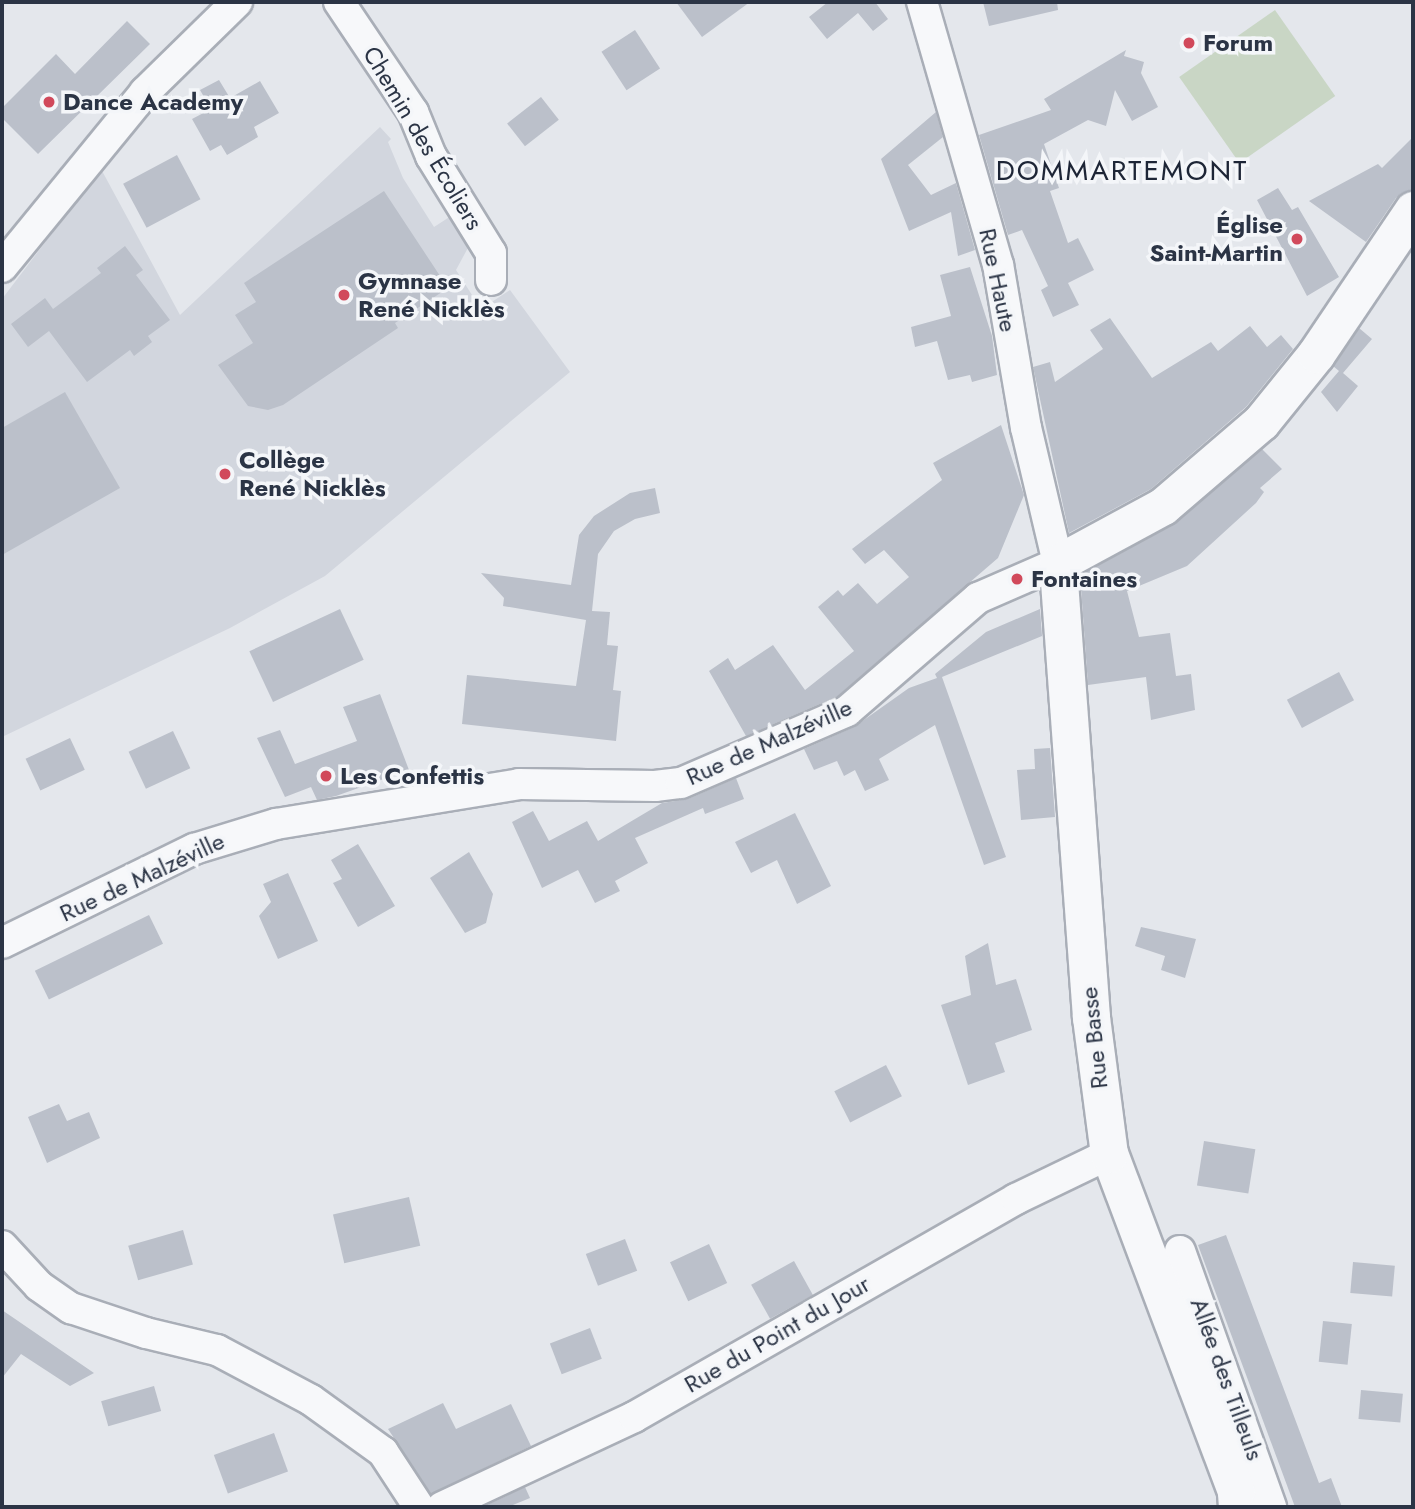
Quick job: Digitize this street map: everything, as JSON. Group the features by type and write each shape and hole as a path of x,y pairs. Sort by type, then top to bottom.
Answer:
{"street":[{"path":"2,267 145,92 237,2"},
{"name":"Chemin des Écoliers","path":"339,2 413,112 431,156 491,253 491,280"},
{"name":"Rue Haute","path":"922,2 998,265 1026,428 1058,563"},
{"path":"1058,563 1163,506 1261,422 1316,354 1413,209"},
{"name":"Rue de Malzéville","path":"2,943 194,849 276,824 519,784 681,783 847,711 978,598 1058,563"},
{"name":"Rue Basse","path":"1058,563 1091,1017 1109,1154 1242,1502"},
{"name":"Rue du Point du Jour","path":"442,1507 634,1417 1004,1205 1109,1154"},
{"path":"2,1246 53,1297 146,1334 217,1350 311,1400 383,1452 419,1507"},
{"name":"Allée des Tilleuls","path":"1180,1251 1271,1507"}],"shaded area":[{"name":"Collège René Nicklès","path":"380,127 391,139 388,142 403,178 434,227 451,216 470,244 456,270 481,309 510,290 570,372 325,576 230,628 2,737 2,299 101,169 180,315"}],"green space":[{"path":"1275,10 1335,96 1239,163 1179,77"}],"building":[{"path":"676,2 750,2 702,37"},
{"path":"828,2 875,2 888,19 873,31 858,13 827,39 809,17"},
{"path":"983,2 1057,2 1058,10 989,26"},
{"name":"Dance Academy","path":"127,21 150,44 38,154 2,118 2,108 56,54 75,74"},
{"path":"635,30 660,69 627,90 601,52"},
{"path":"1126,50 1124,56 1144,62 1141,73 1158,107 1132,121 1115,90 1106,126 1088,120 1044,144 1059,188 1050,191 1068,243 1078,238 1094,270 1068,283 1079,305 1053,317 1041,290 1048,286 1022,230 1008,235 979,135 1051,110 1044,99"},
{"path":"219,80 230,98 260,81 279,113 254,127 258,137 227,155 221,145 210,151 192,119 211,109 200,90"},
{"path":"541,97 559,120 525,146 507,123"},
{"path":"936,112 943,137 908,165 931,195 956,183 975,250 958,256 951,212 909,231 881,159"},
{"path":"1413,137 1413,189 1396,198 1366,242 1309,201 1378,164 1382,168"},
{"path":"177,155 200,199 147,228 123,184"},
{"name":"Église Saint-Martin","path":"1278,188 1292,210 1298,207 1339,277 1307,296 1257,200"},
{"name":"Gymnase René Nicklès","path":"384,191 448,288 395,323 398,328 283,405 268,410 248,406 218,365 253,343 235,315 256,302 244,283"},
{"path":"125,246 143,270 136,275 170,320 148,336 152,342 134,356 130,350 87,382 49,331 28,347 11,324 45,298 53,309 101,273 97,268"},
{"path":"970,267 992,336 997,375 972,382 970,375 948,380 937,341 915,347 911,327 951,316 940,275"},
{"path":"1110,318 1152,378 1211,342 1218,351 1250,326 1267,347 1281,335 1293,349 1246,407 1151,489 1069,533 1033,367 1050,362 1055,382 1103,349 1090,330"},
{"path":"1359,328 1372,339 1343,373 1358,386 1337,412 1321,392 1339,371 1333,366"},
{"path":"65,392 120,488 2,555 2,428"},
{"path":"1001,425 1024,495 998,558 838,696 746,736 709,671 728,658 735,670 773,645 805,690 854,651 818,607 838,590 843,596 858,583 877,604 909,577 884,550 865,564 852,549 942,480 933,463"},
{"path":"1262,449 1282,469 1260,488 1264,492 1256,503 1187,566 1127,591 1139,637 1170,633 1176,676 1191,674 1195,710 1151,720 1146,677 1088,685 1080,575 1176,522"},
{"path":"655,488 660,513 635,519 614,531 598,554 592,611 610,612 607,645 618,646 613,690 621,691 616,741 462,724 467,675 576,686 586,620 503,606 504,598 481,573 571,585 579,535 594,516 630,493"},
{"path":"340,609 364,660 273,702 249,651"},
{"path":"1040,609 1042,636 942,677 1006,857 984,865 935,725 879,759 889,780 865,791 855,770 844,776 837,761 814,770 804,749 854,727 909,688 937,678 935,674 986,632"},
{"path":"1339,672 1354,700 1302,728 1287,700"},
{"path":"380,694 409,770 336,796 317,800 311,787 285,797 257,738 280,730 295,764 357,741 343,707"},
{"path":"173,731 190,768 146,789 129,752"},
{"path":"70,738 85,770 40,790 26,759"},
{"path":"1050,748 1055,817 1021,820 1017,770 1035,769 1034,749"},
{"path":"736,778 744,799 705,814 703,808 635,838 648,863 615,881 620,891 595,903 578,870 542,888 512,822 533,811 549,841 587,821 598,841 662,803 688,799"},
{"path":"795,813 831,886 797,904 777,860 751,873 735,842"},
{"path":"358,844 395,906 358,927 333,883 342,879 331,860"},
{"path":"469,852 493,894 486,923 465,933 430,878"},
{"path":"288,873 318,941 278,959 259,916 271,902 263,884"},
{"path":"149,915 163,944 49,999 35,971"},
{"path":"1141,927 1196,939 1185,978 1161,970 1165,956 1135,946"},
{"path":"988,943 996,985 1016,979 1032,1030 995,1043 1005,1072 968,1085 941,1005 971,995 965,956"},
{"path":"886,1065 902,1096 850,1123 834,1091"},
{"path":"59,1104 67,1121 89,1112 100,1138 47,1163 28,1117"},
{"path":"1204,1141 1255,1149 1248,1194 1197,1185"},
{"path":"409,1197 420,1246 344,1263 333,1215"},
{"path":"183,1230 193,1265 138,1280 128,1246"},
{"path":"1226,1235 1319,1483 1331,1478 1342,1507 1295,1507 1198,1245"},
{"path":"625,1239 637,1271 598,1286 586,1254"},
{"path":"709,1244 727,1283 688,1301 670,1262"},
{"path":"794,1261 813,1295 770,1319 751,1285"},
{"path":"1353,1262 1395,1266 1392,1297 1350,1293"},
{"path":"2,1310 94,1373 70,1386 21,1354 2,1378"},
{"path":"1323,1321 1352,1324 1348,1365 1319,1362"},
{"path":"590,1328 602,1359 562,1374 550,1343"},
{"path":"154,1386 161,1411 108,1426 101,1401"},
{"path":"1361,1390 1403,1394 1400,1423 1358,1419"},
{"path":"443,1403 456,1429 511,1404 531,1446 431,1494 388,1429"},
{"path":"274,1433 288,1472 228,1493 214,1455"},
{"path":"525,1487 530,1498 508,1507 483,1507"}],"place":[{"name":"Forum","path":"1189,43"},
{"name":"Dance Academy","path":"49,102"},
{"name":"Église Saint-Martin","path":"1297,239"},
{"name":"Gymnase René Nicklès","path":"344,295"},
{"name":"Collège René Nicklès","path":"225,474"},
{"name":"Fontaines","path":"1017,579"},
{"name":"Les Confettis","path":"326,776"}],"district":[{"name":"DOMMARTEMONT","path":"1122,171"}]}
